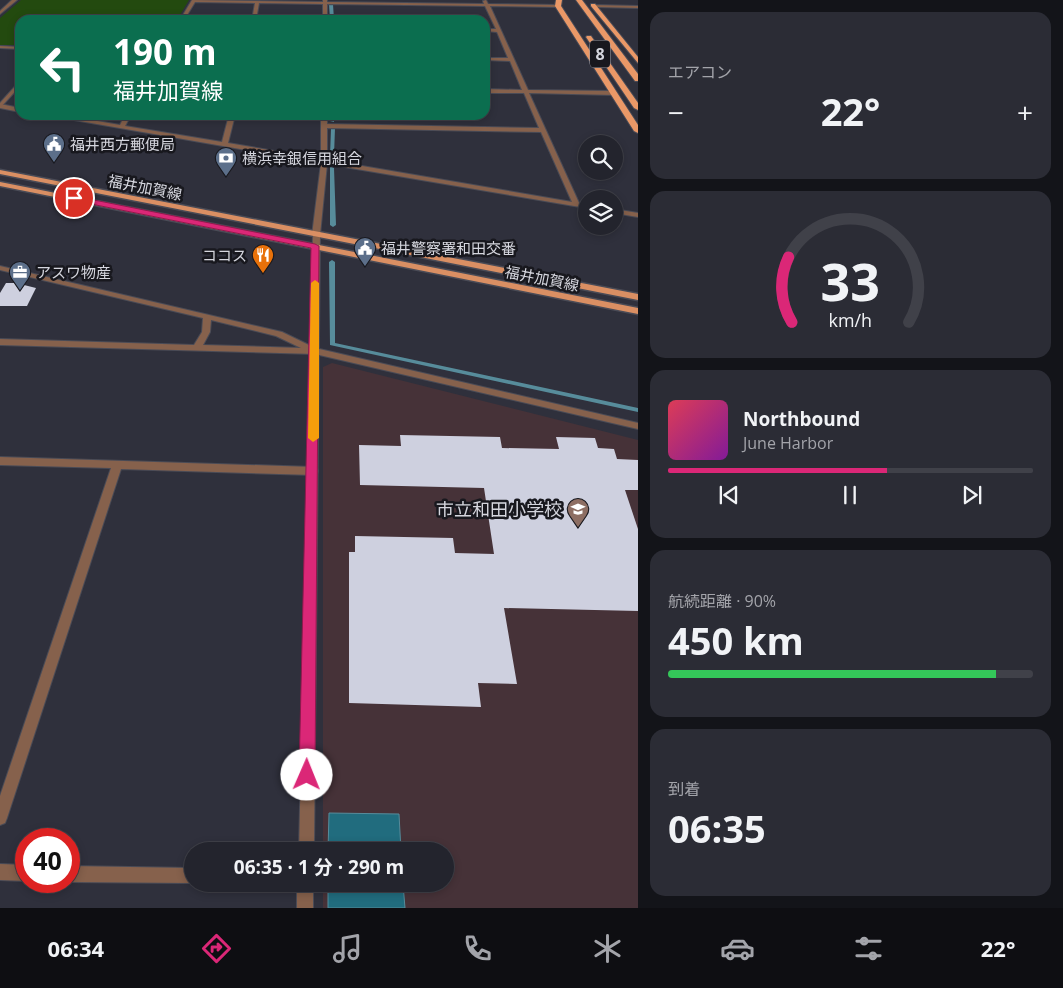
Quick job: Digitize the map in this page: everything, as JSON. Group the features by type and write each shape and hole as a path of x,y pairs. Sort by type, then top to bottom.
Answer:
{"highway":[{"name":"8","path":"580,0 638,79"},
{"path":"587,0 596,6 638,61"},
{"path":"560,2 573,14"},
{"path":"560,2 638,131"},
{"name":"8","path":"584,30 638,108"}],"main road":[{"name":"福井加賀線","path":"0,172 638,297"},
{"name":"福井加賀線","path":"0,184 638,311"}],"street":[{"path":"0,13 15,0"},
{"path":"185,15 194,0 560,2"},
{"path":"255,15 258,1"},
{"path":"325,1 325,15"},
{"path":"486,2 577,205"},
{"path":"596,6 638,7"},
{"path":"0,7 7,7"},
{"path":"490,30 498,30"},
{"path":"0,47 15,48"},
{"path":"490,59 512,60"},
{"path":"15,89 0,106 15,109"},
{"path":"490,91 614,93"},
{"path":"84,120 577,205"},
{"path":"122,126 125,120"},
{"path":"225,144 231,120"},
{"path":"306,842 315,351 315,246 324,160 324,120"},
{"path":"324,126 543,130"},
{"path":"623,212 638,215"},
{"path":"0,268 278,334 315,351 638,426"},
{"path":"197,348 206,332 207,317"},
{"path":"0,342 315,351"},
{"path":"0,462 313,471"},
{"path":"0,818 117,465"},
{"path":"0,872 15,873"},
{"path":"80,874 184,876"},
{"path":"305,892 305,908"}],"shaded area":[{"path":"332,363 638,440 638,908 323,908 323,892 454,892 454,842 323,842 323,367"}],"green space":[{"path":"21,0 189,0 180,15 15,15 15,45 0,45 0,18"}],"water":[{"path":"329,813 399,814 401,842 328,842"},
{"path":"328,892 404,892 405,908 328,908"}],"building":[{"path":"6,283 16,283 36,288 27,306 0,306 0,293"},
{"path":"400,435 500,437 502,448 559,449 556,437 595,438 598,448 614,449 617,459 638,460 638,490 625,490 638,529 638,611 504,608 517,684 478,683 481,707 349,703 349,552 355,552 355,536 453,538 455,553 494,554 484,488 360,485 359,445 401,446"}],"waterway":[{"path":"331,4 332,15"},
{"path":"332,156 333,128"},
{"path":"332,168 333,225"},
{"path":"332,262 332,344 638,410"}],"slow traffic":[{"path":"313,438 315,283"}],"place":[{"name":"福井西方郵便局","path":"54,163"},
{"name":"横浜幸銀信用組合","path":"226,177"},
{"name":"福井警察署和田交番","path":"365,267"},
{"name":"ココス","path":"263,274"},
{"name":"アスワ物産","path":"20,291"},
{"name":"市立和田小学校","path":"578,528"}],"route":[{"path":"74,198 315,246 315,351 307,775"}]}
